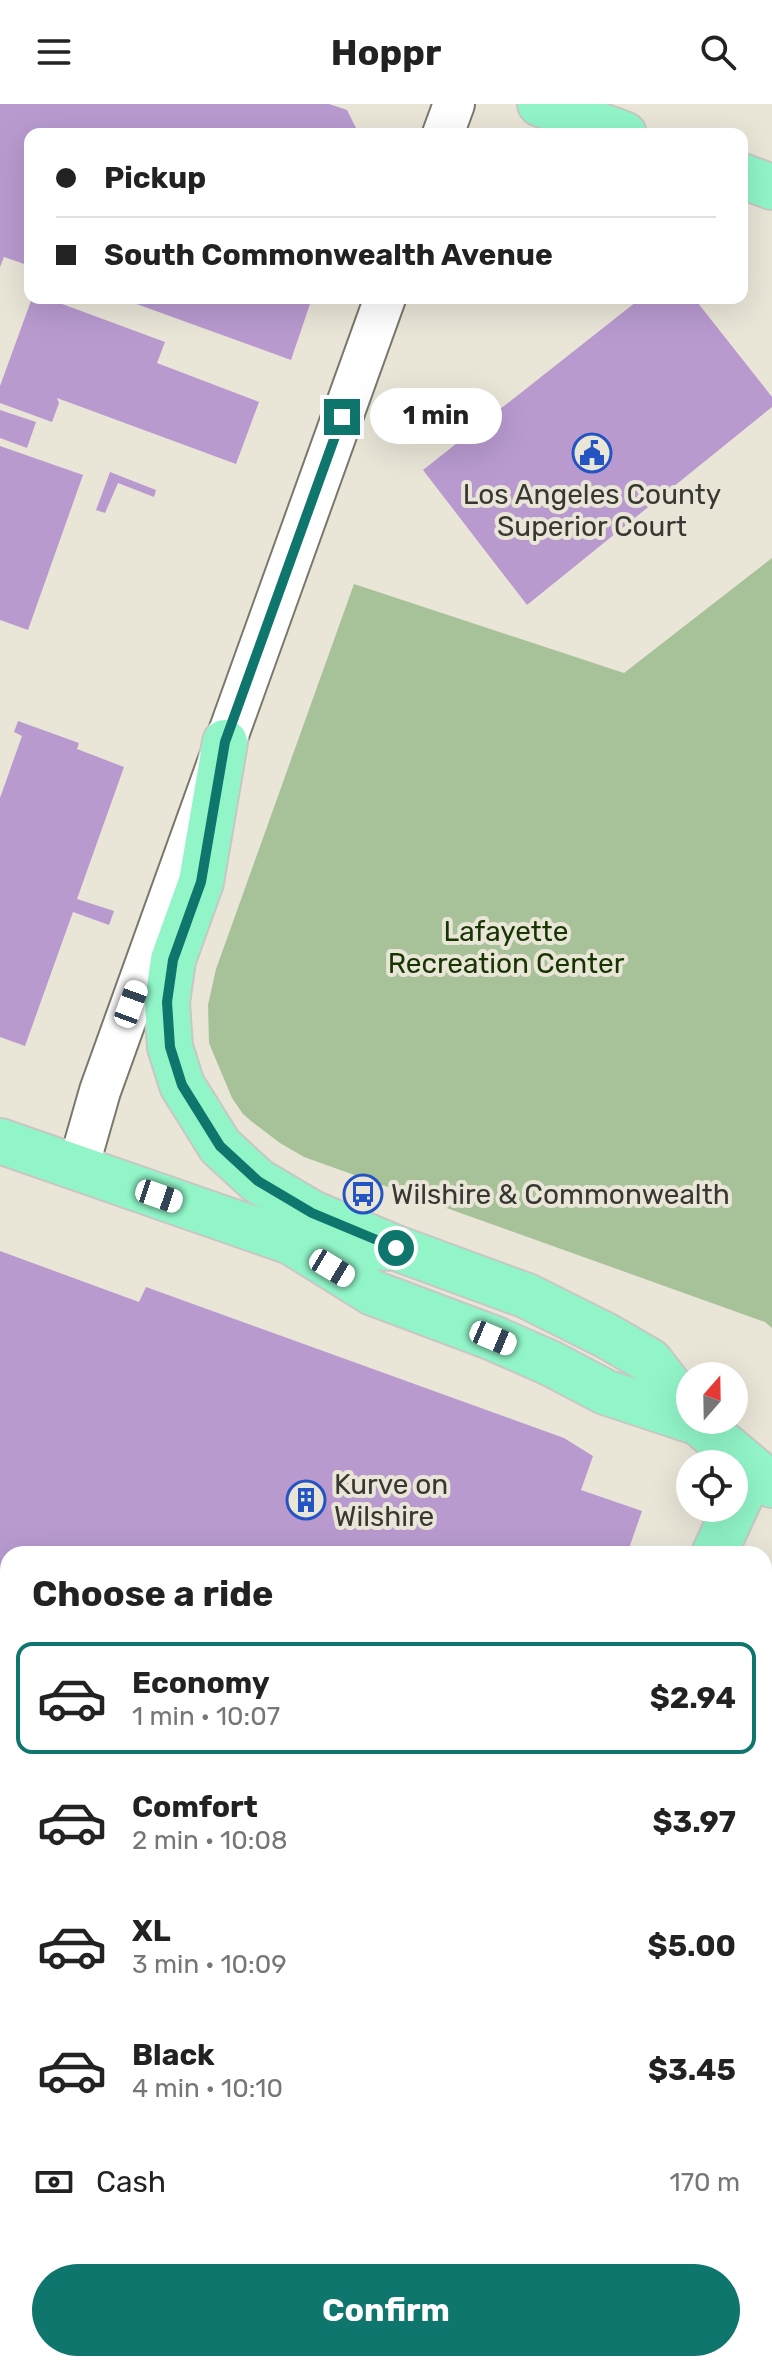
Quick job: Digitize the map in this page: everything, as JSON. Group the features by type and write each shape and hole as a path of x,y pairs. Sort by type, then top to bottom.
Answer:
{"main road":[{"path":"540,104 607,128"},
{"path":"748,178 772,187"},
{"path":"225,742 201,882 173,960 167,1002 170,1047 182,1085 220,1146 258,1181 312,1213 527,1296 607,1336 650,1361 676,1396"},
{"path":"0,1141 291,1242 373,1293 493,1338 605,1392 676,1414"},
{"path":"291,1242 396,1248"},
{"path":"711,1434 763,1477 719,1546"}],"street":[{"path":"445,128 454,104"},
{"path":"78,1168 100,1091 383,304"}],"green space":[{"name":"Lafayette Recreation Center","path":"772,558 772,1328 765,1322 304,1157 251,1121 232,1098 209,1043 208,1005 216,969 354,584 624,673"}],"building":[{"path":"0,104 329,104 347,110 356,128 24,128 24,264 4,257 0,267"},
{"path":"30,304 62,304 165,342 157,363 259,402 236,464 57,398 59,403 52,422 0,403 0,386"},
{"path":"137,304 310,304 291,360"},
{"path":"633,304 699,304 772,397 772,407 527,605 423,470"},
{"path":"0,410 36,422 27,448 0,438"},
{"path":"0,446 83,475 28,630 0,620"},
{"path":"110,472 156,490 154,497 118,483 105,513 96,510"},
{"path":"18,721 79,743 77,749 124,767 77,899 114,911 109,925 73,912 25,1046 0,1037 0,798 22,736 14,732"},
{"name":"Kurve on Wilshire","path":"0,1251 139,1302 146,1287 564,1438 593,1456 581,1490 642,1511 630,1546 0,1546"}],"place":[{"name":"Los Angeles County Superior Court","path":"592,453"},
{"name":"Wilshire & Commonwealth","path":"363,1194"},
{"name":"Kurve on Wilshire","path":"306,1500"}],"route":[{"path":"342,417 225,742 201,882 173,960 167,1002 170,1047 182,1085 220,1146 258,1181 312,1213 396,1248"}]}
